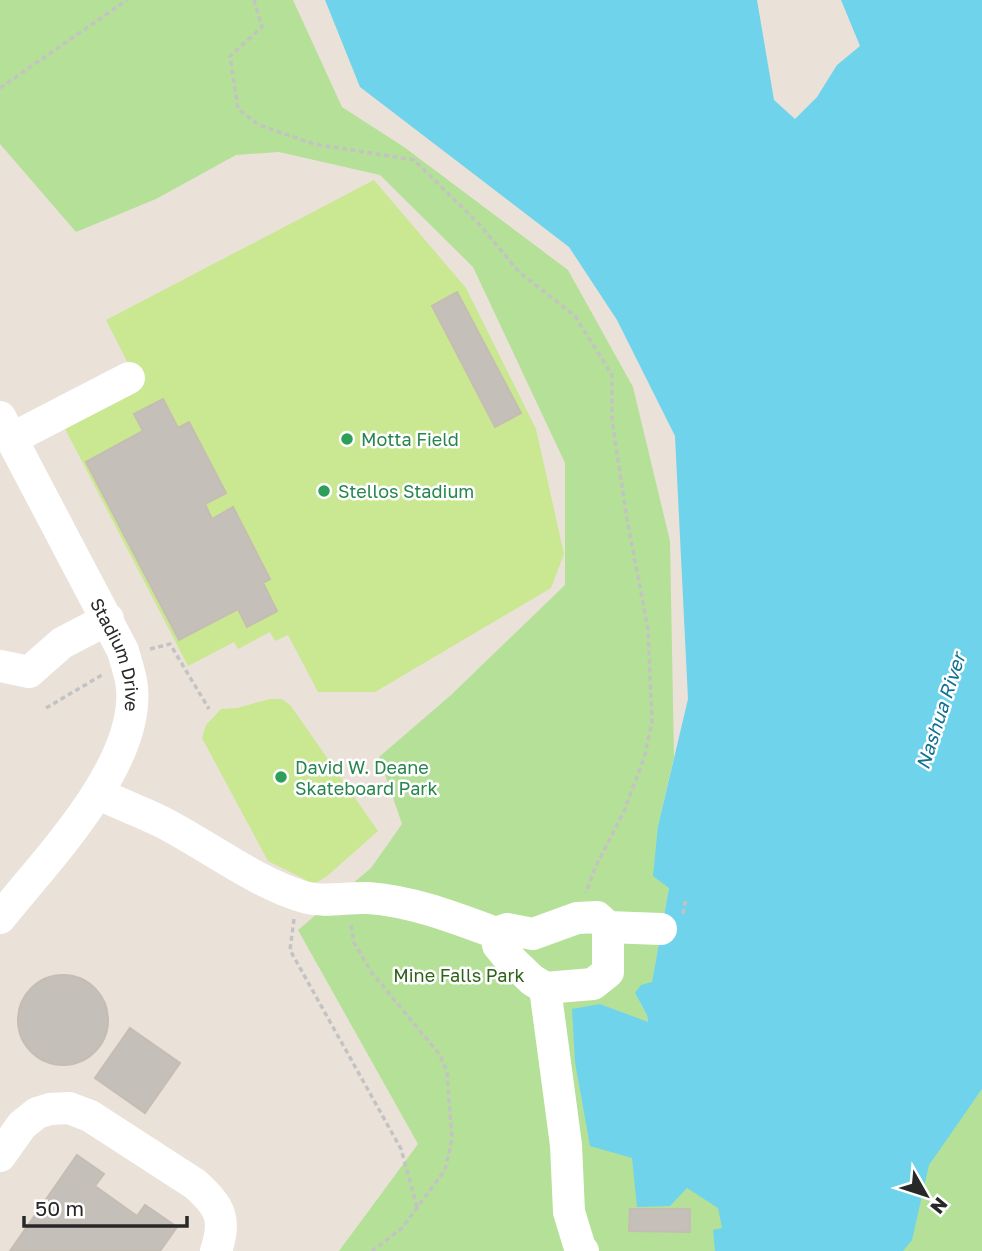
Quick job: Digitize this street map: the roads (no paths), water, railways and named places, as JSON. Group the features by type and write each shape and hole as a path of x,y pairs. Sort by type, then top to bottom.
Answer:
{"street":[{"path":"6,428 129,378"},
{"name":"Stadium Drive","path":"0,918 99,794 120,750 132,703 129,673 123,651 108,618 6,428"},
{"path":"15,669 108,618"},
{"path":"99,794 162,822 232,862 302,897 315,900 369,898 450,916 496,933 507,929 533,934 577,918 597,917 608,927 661,929"},
{"path":"496,933 498,945 506,955 532,980 545,988 593,984 608,972 608,927"},
{"path":"545,988 566,1144 569,1212 583,1251"},
{"path":"0,1156 22,1125 37,1113 69,1108 90,1116 210,1196 220,1213 223,1230 216,1251"}],"water":[{"name":"Nashua River","path":"325,0 757,0 774,100 795,119 817,97 837,65 860,46 841,0 982,0 982,1089 929,1165 912,1240 903,1251 715,1251 713,1230 722,1228 718,1208 687,1188 670,1206 637,1207 632,1158 590,1146 575,1062 572,1009 600,1004 648,1022 635,993 641,985 652,982 669,888 653,876 658,826 688,699 675,436 617,320 569,247 360,87"}],"place":[{"name":"Motta Field","path":"347,439"},
{"name":"Stellos Stadium","path":"324,491"},
{"name":"David W. Deane Skateboard Park","path":"281,777"}],"park label":[{"name":"Mine Falls Park","path":"459,975"}]}
